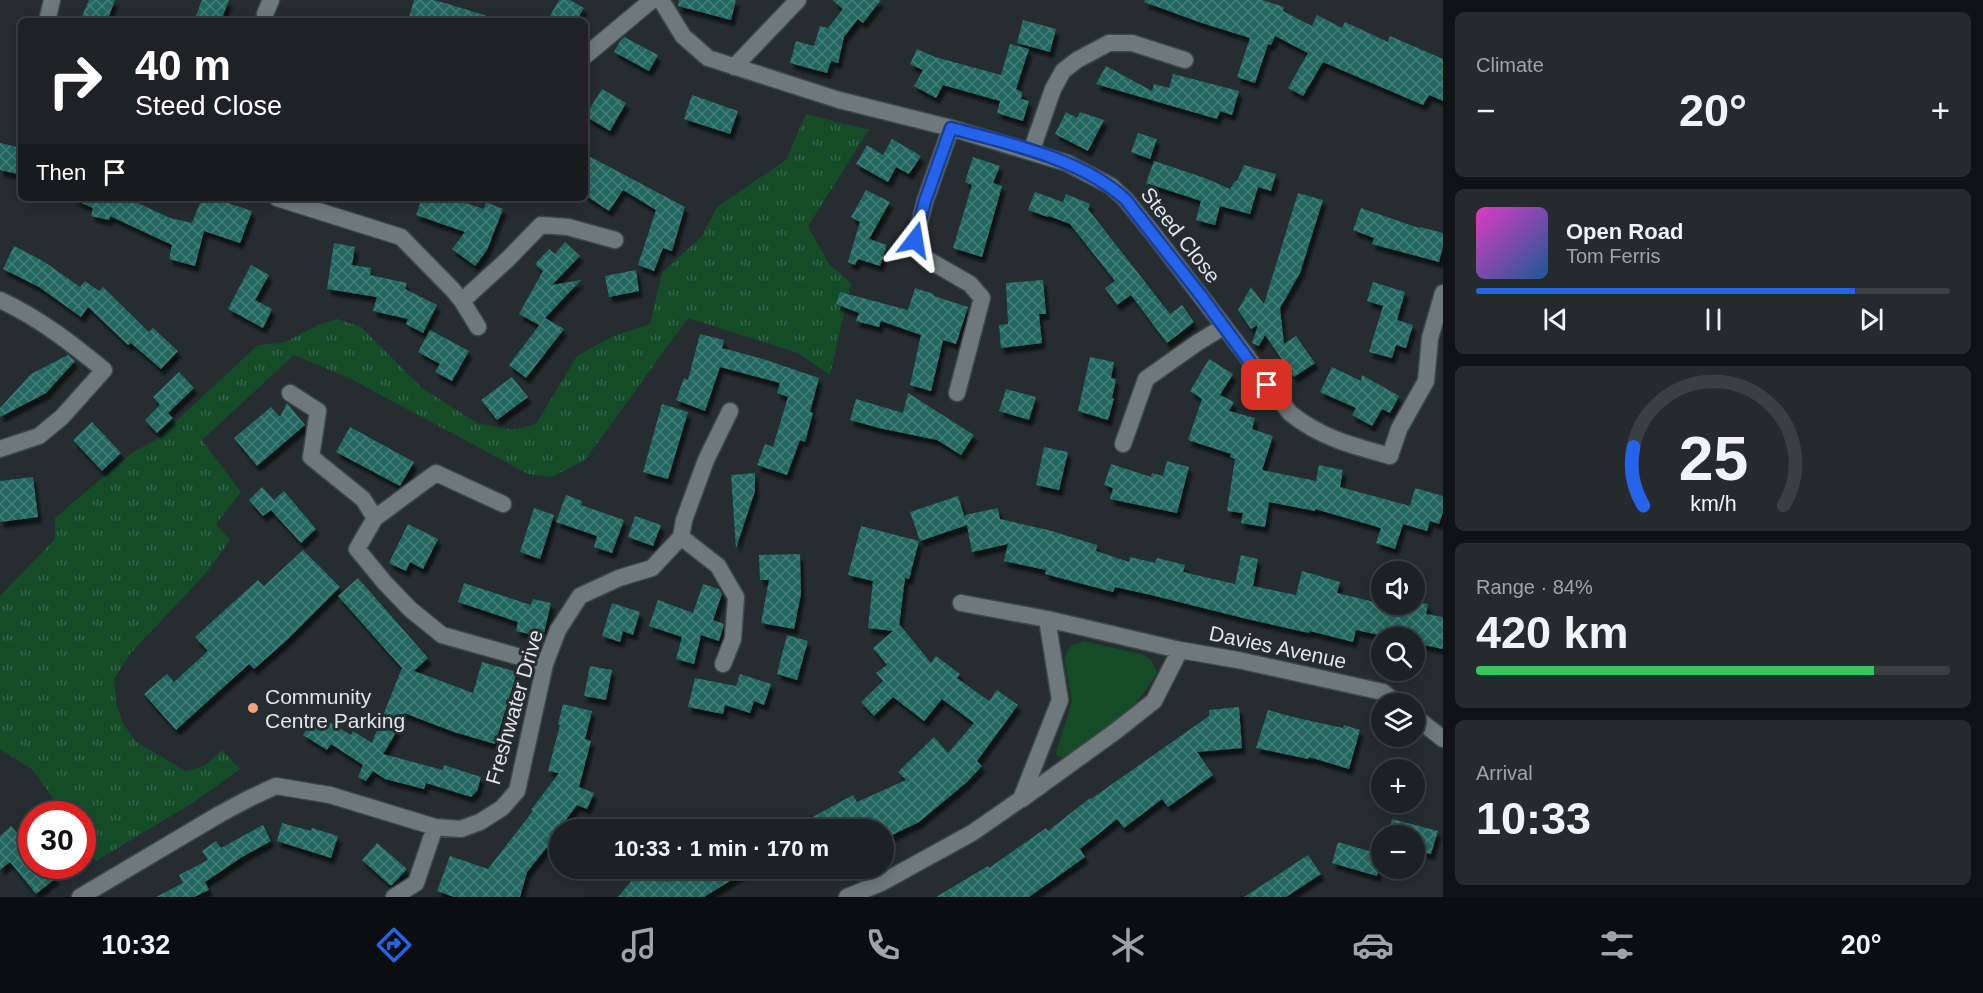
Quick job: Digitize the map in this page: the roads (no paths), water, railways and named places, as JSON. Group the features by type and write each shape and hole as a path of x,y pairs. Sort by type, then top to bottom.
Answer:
{"street":[{"path":"48,18 52,0"},
{"path":"588,53 652,0"},
{"name":"Steed Close","path":"661,0 683,36 708,58 839,100 951,128 1067,163 1111,186 1144,222 1290,413 1304,424 1341,443 1390,456 1399,429 1426,381 1430,338 1443,293"},
{"path":"734,67 798,0"},
{"path":"1031,152 1053,89 1063,71 1077,60 1109,43 1132,44 1185,60"},
{"path":"951,128 925,201 915,240 926,258 970,284 982,298 957,393"},
{"path":"287,201 401,237 462,301 478,327"},
{"path":"462,301 541,225 568,227 615,240"},
{"path":"0,300 19,309 63,337 104,370 62,417 47,430 39,436 0,449"},
{"path":"1123,444 1146,379 1197,342 1223,327"},
{"path":"290,393 318,411 311,457 363,499 375,518"},
{"name":"Freshwater Drive","path":"80,897 220,814 276,786 330,795 435,827 461,829 480,822 502,808 517,790 545,664 558,630 580,596 619,578 652,568 681,537 684,520 706,460 730,411"},
{"path":"503,504 436,473 375,518 357,549 411,609 442,635 545,664"},
{"path":"681,537 718,566 736,597 733,639 723,664"},
{"name":"Davies Avenue","path":"961,603 1047,619 1384,693"},
{"path":"1021,799 1059,700 1047,619"},
{"name":"Davies Avenue","path":"848,897 881,883 963,838 1116,731 1154,701 1180,650"},
{"path":"1425,725 1443,739"},
{"path":"394,897 417,883 435,827"}],"place":[{"name":"Community Centre Parking","path":"253,708"}]}
